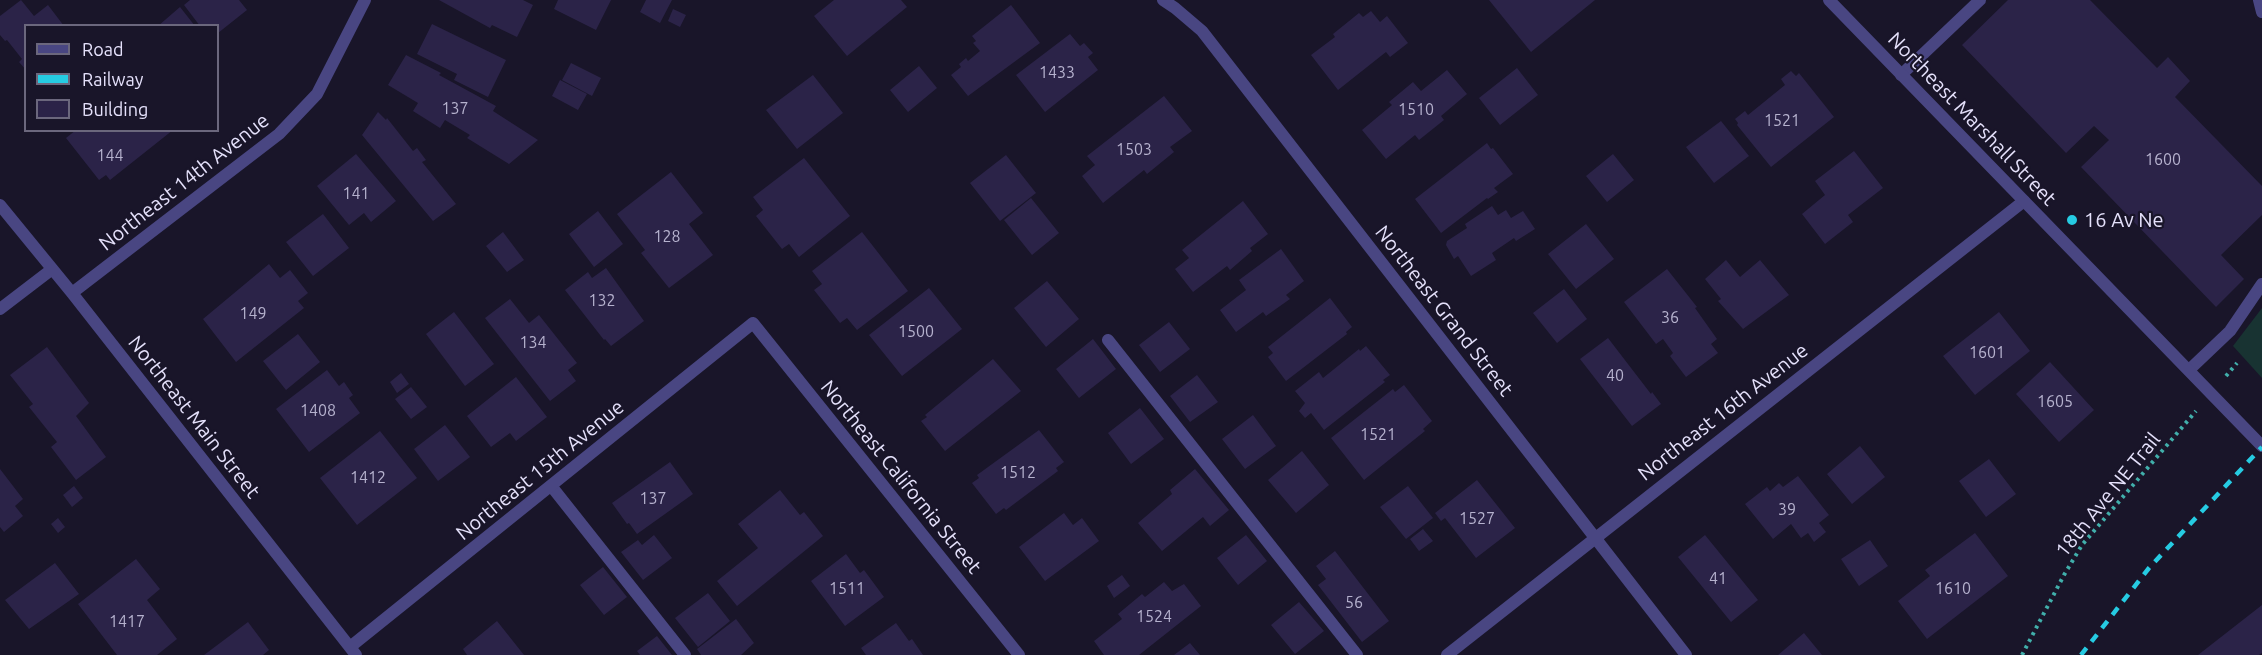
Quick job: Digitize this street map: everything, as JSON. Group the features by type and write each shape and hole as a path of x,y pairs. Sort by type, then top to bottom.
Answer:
{"street":[{"name":"Northeast 14th Avenue","path":"72,293 279,134 317,94 365,0"},
{"name":"Northeast Grand Street","path":"1163,0 1202,31 1686,655"},
{"name":"Northeast Marshall Street","path":"1830,0 2262,446"},
{"path":"1901,75 1980,0"},
{"path":"2259,0 2262,12"},
{"name":"Northeast 16th Avenue","path":"1447,655 2024,201"},
{"name":"Northeast Main Street","path":"0,205 72,293 353,651"},
{"path":"0,309 51,270"},
{"path":"2188,370 2230,331 2262,284"},
{"name":"Northeast 15th Avenue","path":"353,651 753,323"},
{"name":"Northeast California Street","path":"753,323 1018,655"},
{"path":"1108,339 1357,655"},
{"path":"552,487 685,655"}],"path":[{"name":"18th Ave NE Trail","path":"2022,655 2082,545 2211,393"}],"green space":[{"path":"2262,308 2262,378 2233,346"}],"building":[{"path":"21,0 34,16 48,5 62,24 24,24 24,68 19,62 22,59 0,35 0,16"},
{"path":"190,0 239,0 247,10 219,32 219,24 198,24 184,5"},
{"path":"439,0 523,0 533,5 517,37 492,25 490,28"},
{"path":"558,0 611,0 596,30 554,9"},
{"path":"646,0 672,0 660,23 640,12"},
{"path":"834,0 901,0 907,7 847,56 814,16"},
{"path":"1489,0 1595,0 1531,52"},
{"path":"2008,0 2090,0 2157,68 2168,57 2190,81 2175,97 2262,186 2262,215 2221,255 2244,279 2216,307 2081,167 2109,140 2094,126 2066,153 1962,45"},
{"path":"1011,5 1040,43 968,96 951,75 961,67 959,64 966,58 968,61 980,51 973,43 976,41 972,36"},
{"path":"180,7 193,24 160,24"},
{"path":"673,9 686,15 680,27 668,21"},
{"path":"1371,11 1380,22 1387,16 1408,43 1390,57 1386,52 1338,90 1311,55 1335,37 1333,34 1359,13 1363,17"},
{"path":"432,24 506,60 488,97 454,80 457,74 417,54"},
{"path":"1070,34 1080,46 1084,43 1093,53 1088,57 1098,70 1045,112 1016,75"},
{"path":"406,55 496,106 493,111 538,140 509,164 467,138 470,135 445,120 440,128 413,111 418,103 388,85"},
{"path":"571,63 601,78 592,96 562,80"},
{"path":"919,66 937,88 908,112 890,90"},
{"path":"1517,68 1538,95 1500,125 1479,98"},
{"path":"1447,70 1467,94 1441,116 1444,120 1419,140 1415,135 1386,159 1362,130 1392,105 1389,102 1413,82 1421,91"},
{"path":"1791,71 1796,76 1799,73 1834,117 1771,167 1737,125 1735,119 1745,111 1748,115 1785,85 1781,79"},
{"path":"813,75 843,113 797,149 766,110"},
{"path":"560,80 587,94 578,110 552,96"},
{"path":"1164,96 1192,131 1170,147 1174,152 1147,174 1144,170 1103,203 1082,176 1095,165 1087,156"},
{"path":"378,112 386,120 387,118 413,151 417,148 426,160 422,162 456,204 433,221 362,135"},
{"path":"1721,121 1749,156 1714,183 1686,147"},
{"path":"74,132 170,132 110,180 106,175 99,180 66,138"},
{"path":"1487,143 1513,174 1494,188 1498,192 1441,233 1415,199"},
{"path":"1854,151 1883,188 1848,215 1853,222 1825,244 1802,214 1825,195 1815,181"},
{"path":"356,154 396,201 371,222 364,213 349,225 317,186"},
{"path":"1613,154 1634,180 1607,202 1586,176"},
{"path":"1006,155 1036,193 1000,221 970,183"},
{"path":"804,158 850,216 799,257 789,244 782,249 756,216 763,210 753,197"},
{"path":"671,172 703,213 689,224 713,255 669,288 641,253 645,250 617,214"},
{"path":"1031,198 1059,233 1032,255 1004,220"},
{"path":"1243,201 1268,234 1250,248 1252,251 1230,270 1227,266 1193,292 1175,269 1189,258 1182,250"},
{"path":"1492,206 1498,215 1506,210 1511,218 1523,211 1535,229 1516,241 1514,238 1492,253 1496,260 1471,276 1458,256 1454,259 1446,245 1447,241 1467,228 1465,224"},
{"path":"598,211 623,244 594,267 569,234"},
{"path":"323,214 349,248 313,276 286,242"},
{"path":"1586,224 1614,259 1576,289 1548,254"},
{"path":"503,232 524,260 507,272 486,246"},
{"path":"862,232 908,291 857,330 847,318 840,323 814,290 822,284 812,271"},
{"path":"1281,249 1304,281 1286,295 1290,299 1266,316 1263,312 1236,332 1220,310 1246,290 1239,280"},
{"path":"1726,260 1740,277 1760,260 1789,295 1743,329 1718,301 1721,299 1705,279"},
{"path":"269,264 280,278 290,270 308,293 298,301 304,308 236,362 203,319"},
{"path":"606,268 644,321 611,346 565,290 588,272 592,278"},
{"path":"1667,269 1697,307 1695,308 1717,339 1711,344 1718,353 1686,377 1670,356 1673,353 1663,339 1656,344 1624,302"},
{"path":"1047,281 1079,319 1046,347 1014,308"},
{"path":"929,288 962,329 902,376 869,335"},
{"path":"1564,289 1587,319 1557,343 1533,313"},
{"path":"1330,298 1352,327 1346,332 1347,334 1286,381 1268,357 1273,353 1268,347"},
{"path":"510,299 529,323 539,315 577,363 568,370 576,381 550,401 485,318"},
{"path":"454,312 494,364 465,386 426,334"},
{"path":"1999,312 2030,351 1975,395 1943,356"},
{"path":"1169,322 1190,349 1160,372 1139,345"},
{"path":"298,334 320,362 286,390 263,361"},
{"path":"1608,338 1661,404 1632,426 1580,359"},
{"path":"1093,339 1116,369 1079,398 1056,369"},
{"path":"1366,346 1390,375 1383,380 1385,382 1324,430 1311,413 1305,418 1299,411 1305,403 1295,391 1319,372 1323,378"},
{"path":"47,347 89,403 76,416 106,457 76,480 51,447 57,442 29,407 33,404 10,375"},
{"path":"993,359 1021,391 945,451 921,421 927,417 925,415"},
{"path":"2050,362 2094,410 2059,442 2016,394"},
{"path":"327,370 339,386 344,382 353,395 349,398 360,413 309,452 276,409"},
{"path":"401,373 409,384 397,393 390,382"},
{"path":"1197,375 1218,402 1190,422 1170,396"},
{"path":"516,377 547,417 516,441 510,433 491,447 467,416"},
{"path":"1404,385 1432,421 1423,429 1425,431 1364,480 1331,438 1393,389 1395,392"},
{"path":"411,387 427,407 411,419 395,399"},
{"path":"1140,408 1164,439 1131,464 1108,433"},
{"path":"1253,415 1276,446 1245,469 1222,439"},
{"path":"445,425 470,457 438,481 414,449"},
{"path":"1039,430 1064,462 1056,468 1058,471 1006,510 1004,508 996,514 972,483 979,478 977,475"},
{"path":"380,431 417,478 357,525 320,478"},
{"path":"1860,446 1885,477 1852,504 1827,474"},
{"path":"1302,451 1329,485 1296,513 1268,480"},
{"path":"1989,459 2016,494 1986,517 1959,481"},
{"path":"670,462 693,494 637,534 612,503"},
{"path":"0,469 23,499 15,506 23,516 4,532 0,527"},
{"path":"1195,469 1229,510 1210,526 1203,517 1162,551 1138,523 1172,494 1170,490"},
{"path":"1798,476 1829,515 1819,523 1826,532 1814,542 1808,533 1801,538 1791,524 1773,539 1745,504 1767,487 1770,491 1779,483 1783,487"},
{"path":"1477,480 1515,528 1476,558 1445,518 1441,521 1435,513"},
{"path":"74,486 83,498 72,507 63,495"},
{"path":"1408,486 1433,518 1406,539 1380,507"},
{"path":"780,490 800,515 804,512 823,536 737,606 717,581 758,548 738,524"},
{"path":"1064,513 1073,525 1082,518 1099,541 1045,581 1019,547"},
{"path":"58,518 65,527 58,533 51,524"},
{"path":"1423,529 1433,541 1419,551 1410,539"},
{"path":"1975,533 2008,576 1927,639 1898,601 1930,576 1925,570"},
{"path":"654,535 672,558 643,580 621,552 638,540 642,545"},
{"path":"1246,535 1267,561 1238,585 1217,558"},
{"path":"1705,535 1758,600 1731,622 1678,557"},
{"path":"1870,540 1888,566 1859,586 1841,559"},
{"path":"1335,551 1389,621 1362,642 1318,585 1326,579 1316,566"},
{"path":"846,554 860,573 864,570 884,597 845,626 811,581"},
{"path":"136,559 160,589 147,600 177,639 157,655 117,655 78,604"},
{"path":"55,563 79,594 29,629 5,600"},
{"path":"603,567 627,597 604,615 580,585"},
{"path":"1122,575 1130,586 1114,598 1107,586"},
{"path":"1164,582 1172,591 1184,584 1201,606 1139,655 1104,655 1094,641 1122,619 1118,614 1142,594 1145,597"},
{"path":"708,593 730,621 698,647 675,618"},
{"path":"1299,602 1324,631 1295,654 1271,625"},
{"path":"2262,605 2262,653 2259,655 2198,655"},
{"path":"736,619 754,643 741,655 701,655 697,649"},
{"path":"497,621 524,655 467,655 463,649"},
{"path":"248,622 269,650 263,655 204,655"},
{"path":"896,623 909,641 912,639 923,655 866,655 861,648"},
{"path":"1804,633 1822,655 1778,655"},
{"path":"657,636 672,655 640,655 637,651"},
{"path":"1190,643 1200,655 1174,655"}],"railway":[{"path":"2081,655 2149,568 2262,447"}],"place":[{"name":"16 Av Ne","path":"2072,220"}]}
